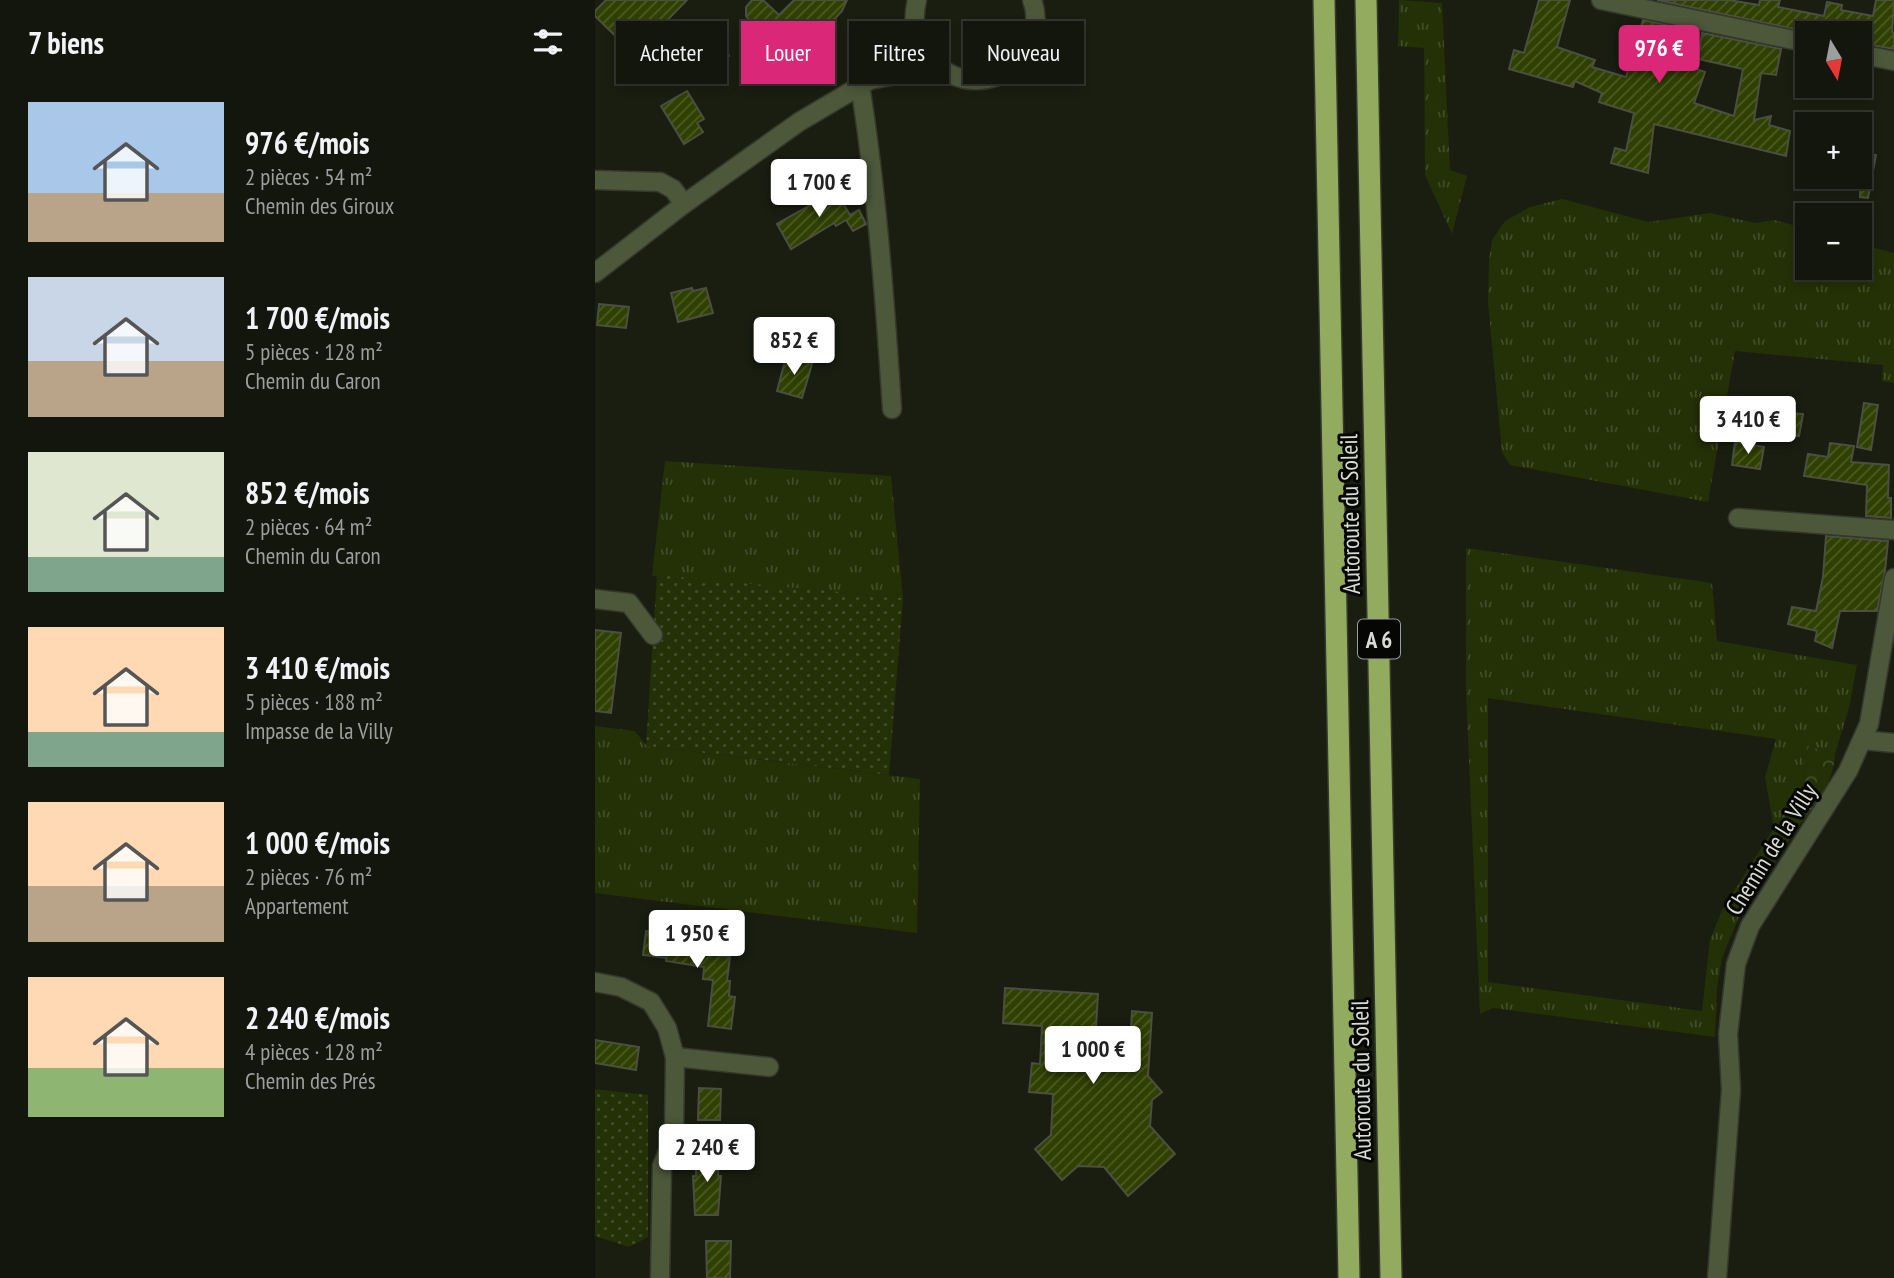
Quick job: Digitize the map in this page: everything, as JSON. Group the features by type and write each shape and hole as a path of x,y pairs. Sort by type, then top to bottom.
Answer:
{"highway":[{"name":"Autoroute du Soleil","path":"1324,0 1349,1278"},
{"name":"Autoroute du Soleil","path":"1366,0 1391,1278"}],"street":[{"path":"914,21 917,0"},
{"path":"949,73 972,80 991,78 1009,70 1023,58 1032,41 1036,22 1032,0"},
{"path":"1601,0 1795,40"},
{"path":"1873,57 1894,61"},
{"path":"595,273 684,204 799,122 863,84"},
{"path":"865,84 866,123 892,409"},
{"path":"595,180 660,182 673,189 684,204"},
{"path":"1738,518 1894,530"},
{"name":"Chemin de la Villy","path":"1717,1278 1731,1090 1728,1034 1736,964 1750,926 1848,771 1869,724 1894,578"},
{"path":"595,599 629,603 653,635"},
{"path":"1862,740 1894,743"},
{"path":"595,982 621,987 651,1002 667,1028 675,1057 674,1136 662,1166 660,1278"},
{"path":"675,1057 769,1068"}],"green space":[{"path":"1399,0 1442,3 1450,170 1467,176 1452,234 1425,175 1424,48 1398,46"},
{"path":"1562,199 1649,222 1710,213 1755,223 1774,220 1795,226 1795,280 1872,280 1872,247 1894,253 1894,383 1882,381 1883,365 1735,351 1708,502 1510,465 1502,452 1488,302 1489,260 1492,240 1505,221 1530,207"},
{"path":"665,461 891,476 903,598 652,576"},
{"path":"1466,548 1712,583 1717,641 1857,665 1849,708 1835,754 1807,746 1800,795 1800,824 1740,914 1722,958 1717,988 1715,1037 1493,1008 1480,1014 1466,691","holes":["1488,698 1776,739 1765,777 1774,828 1722,910 1710,940 1702,1011 1488,982"]},
{"path":"657,575 903,598 889,775 646,746"},
{"path":"595,726 635,731 647,746 920,779 917,933 595,893"},
{"path":"1807,746 1835,754 1832,773 1824,792 1800,824 1800,795"},
{"path":"595,1089 648,1095 648,1237 629,1247 595,1236"}],"building":[{"path":"606,0 687,0 666,21 616,21 616,36 595,16 595,11"},
{"path":"752,0 763,0 779,15 794,0 847,0 833,21 750,21 746,16 746,7"},
{"path":"1539,0 1570,0 1557,47 1595,60 1592,67 1626,77 1643,20 1672,26 1666,57 1705,72 1694,103 1734,116 1743,69 1698,59 1702,33 1781,49 1776,75 1761,73 1754,120 1771,116 1769,125 1790,131 1786,156 1654,124 1648,173 1611,163 1615,148 1626,151 1634,113 1599,102 1602,93 1575,81 1573,87 1509,69 1514,50 1524,53"},
{"path":"1657,0 1729,0 1759,5 1760,0 1780,0 1778,7 1824,16 1827,2 1842,5 1841,10 1873,16 1876,0 1894,0 1894,49 1873,45 1873,21 1795,21 1795,29"},
{"path":"687,91 704,119 697,123 703,132 684,144 661,106"},
{"path":"1872,154 1876,155 1872,176"},
{"path":"833,186 850,215 859,210 866,224 853,231 846,220 836,226 834,223 791,249 777,224 821,199 818,195"},
{"path":"1860,189 1870,189 1868,198 1860,197"},
{"path":"692,288 693,291 706,288 713,313 678,322 671,293"},
{"path":"599,304 629,307 626,328 597,325"},
{"path":"786,357 812,364 802,398 777,391"},
{"path":"1864,403 1878,405 1871,450 1857,447"},
{"path":"1759,409 1803,414 1799,436 1756,429"},
{"path":"1735,442 1764,447 1760,469 1732,465"},
{"path":"1830,443 1854,446 1851,462 1889,465 1888,498 1891,498 1891,518 1866,516 1867,485 1804,476 1808,454 1828,457"},
{"path":"1826,536 1888,541 1877,611 1840,611 1832,648 1815,641 1817,631 1788,624 1792,607 1816,611 1823,577"},
{"path":"595,630 621,633 611,713 595,711"},
{"path":"646,931 686,935 686,939 707,941 706,954 730,957 727,981 730,981 729,996 735,997 731,1029 708,1026 713,980 703,979 704,967 643,955"},
{"path":"1005,988 1098,994 1096,1027 1131,1030 1132,1011 1152,1013 1148,1076 1162,1092 1152,1100 1150,1126 1175,1154 1128,1196 1104,1167 1078,1166 1062,1180 1035,1149 1051,1135 1053,1094 1029,1092 1032,1063 1040,1064 1042,1026 1003,1023"},
{"path":"595,1040 639,1047 636,1070 595,1063"},
{"path":"699,1088 721,1089 720,1120 698,1120"},
{"path":"719,1152 718,1176 721,1176 718,1215 695,1215 693,1176 696,1176 696,1153"},
{"path":"706,1241 731,1241 730,1278 707,1278"}]}
